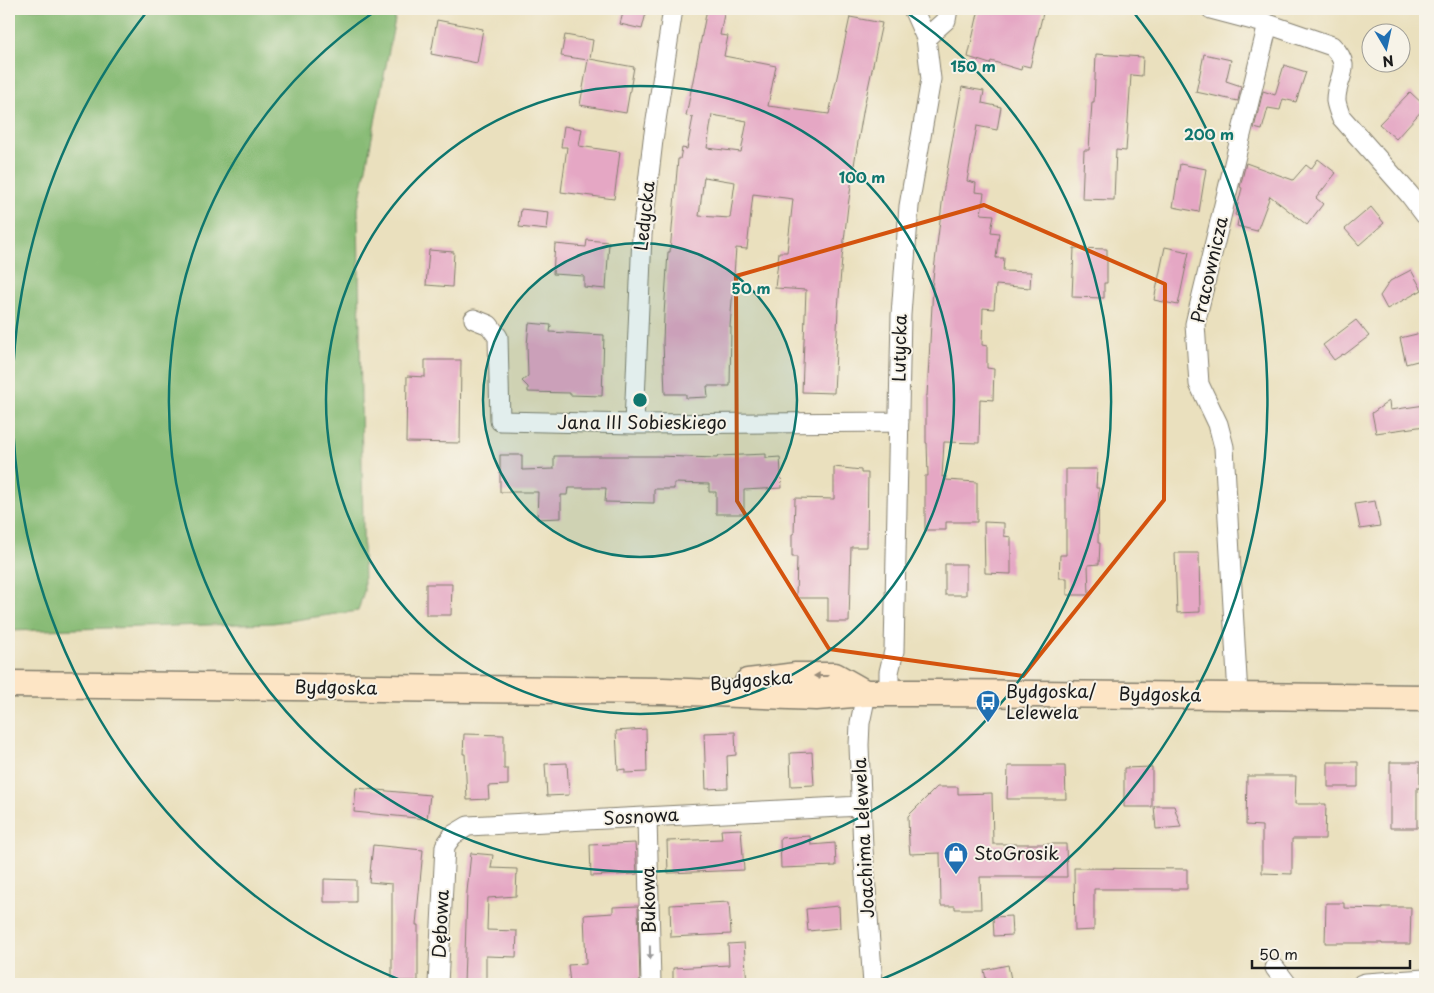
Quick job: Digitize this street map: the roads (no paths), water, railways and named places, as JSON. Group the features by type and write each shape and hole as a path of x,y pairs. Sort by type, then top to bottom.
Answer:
{"street":[{"name":"Ledycka","path":"634,424 642,235 653,140 673,9"},
{"name":"Lutycka","path":"877,693 889,672 894,652 901,315 909,206 931,79 926,38 913,9"},
{"path":"926,38 946,20 948,9"},
{"path":"1211,9 1268,24 1332,46 1338,51 1343,65 1343,72 1336,95 1336,102 1341,117 1410,194 1425,215"},
{"name":"Pracownicza","path":"1238,696 1224,447 1218,424 1200,384 1195,324 1268,24"},
{"name":"Jana III Sobieskiego","path":"474,319 489,325 498,337 500,421 634,424 899,422"},
{"name":"Bydgoska","path":"9,684 663,691 796,676 835,676 877,693 1425,698"},
{"name":"Joachima Lelewela","path":"873,984 865,893 860,732 877,693"},
{"name":"Sosnowa","path":"444,863 445,846 453,835 468,826 861,806"},
{"name":"Bukowa","path":"647,817 651,984"},
{"name":"Dębowa","path":"438,984 444,863"},
{"path":"1275,968 1287,984"},
{"path":"1362,984 1425,979"}],"place":[{"name":"Bydgoska/ Lelewela","path":"988,723"},
{"name":"StoGrosik","path":"956,875"}]}
